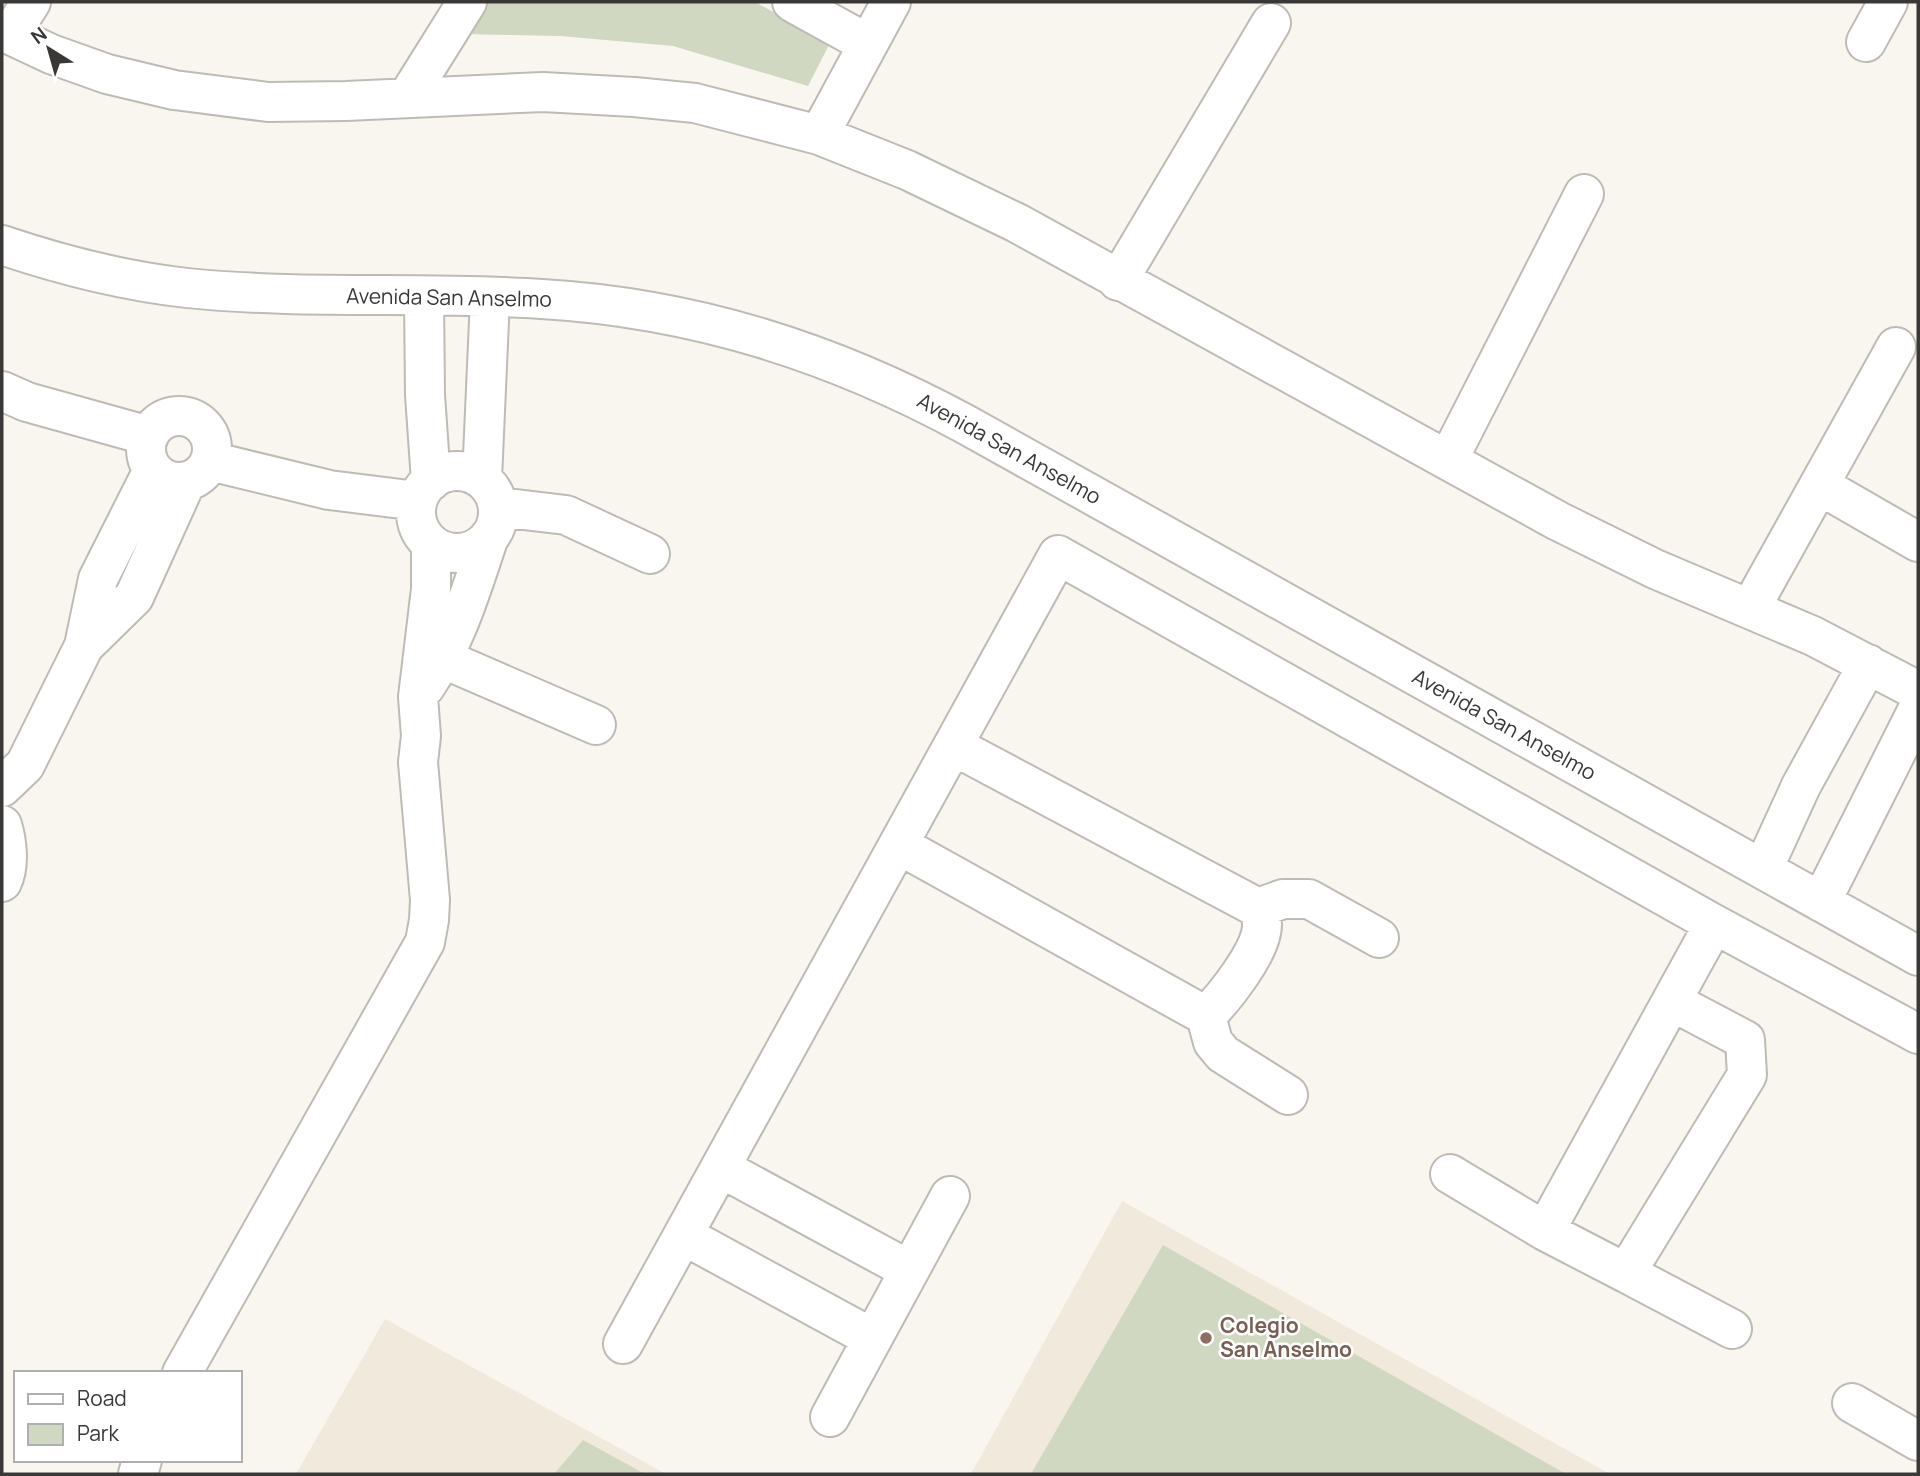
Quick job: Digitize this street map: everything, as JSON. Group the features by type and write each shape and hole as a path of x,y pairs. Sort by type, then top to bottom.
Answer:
{"street":[{"path":"31,2 6,33 107,74 174,90 268,102 543,92 646,99 695,103 819,135 907,170 1017,223 1118,281 1449,458 1558,521 1655,569 1814,636 1918,691"},
{"path":"407,98 467,2"},
{"path":"792,2 868,44"},
{"path":"819,135 891,2"},
{"path":"1866,42 1888,2"},
{"path":"1118,281 1271,23"},
{"path":"1449,458 1584,194"},
{"name":"Avenida San Anselmo","path":"2,245 92,271 185,288 306,295 541,299 600,304 713,324 818,355 868,376 965,424 1918,956"},
{"path":"2,391 174,462 329,491 424,491 452,471 468,472 490,508 477,548 461,553 445,552 431,545 420,532 415,517 424,491 424,296"},
{"path":"418,697 444,659 466,607 490,508 490,298"},
{"path":"1750,609 1896,346"},
{"path":"2,787 25,765 84,646 98,579 174,462"},
{"path":"1819,485 1918,542"},
{"path":"490,508 566,515 650,554"},
{"path":"183,1371 425,942 430,900 418,762 421,736 418,697 431,589 431,545"},
{"path":"623,1344 1058,555 1714,924 1918,1034"},
{"path":"444,659 596,726"},
{"path":"1763,869 1801,786 1868,664"},
{"path":"1821,902 1918,709"},
{"path":"954,746 1258,908 1283,899 1309,899 1379,938"},
{"path":"2,825 6,854 5,876 2,882"},
{"path":"899,845 1206,1016 1213,1042 1223,1054 1288,1095"},
{"path":"1206,1016 1222,1001 1259,939 1262,924 1258,908"},
{"path":"1545,1231 1714,924"},
{"path":"1626,1273 1747,1074 1745,1040 1673,1002"},
{"path":"721,1168 909,1270"},
{"path":"1450,1174 1545,1231 1732,1329"},
{"path":"830,1417 950,1196"},
{"path":"683,1235 872,1338"},
{"path":"1852,1404 1918,1441"}],"shaded area":[{"name":"Colegio San Anselmo","path":"1122,1201 1610,1474 971,1474"},
{"path":"385,1319 666,1474 296,1474"}],"green space":[{"path":"482,2 755,2 830,43 808,86 673,46 560,36 460,34"},
{"name":"Colegio San Anselmo","path":"1163,1245 1566,1474 1031,1474"},
{"path":"583,1440 645,1474 554,1474"}],"place":[{"name":"Colegio San Anselmo","path":"1206,1338"}]}
